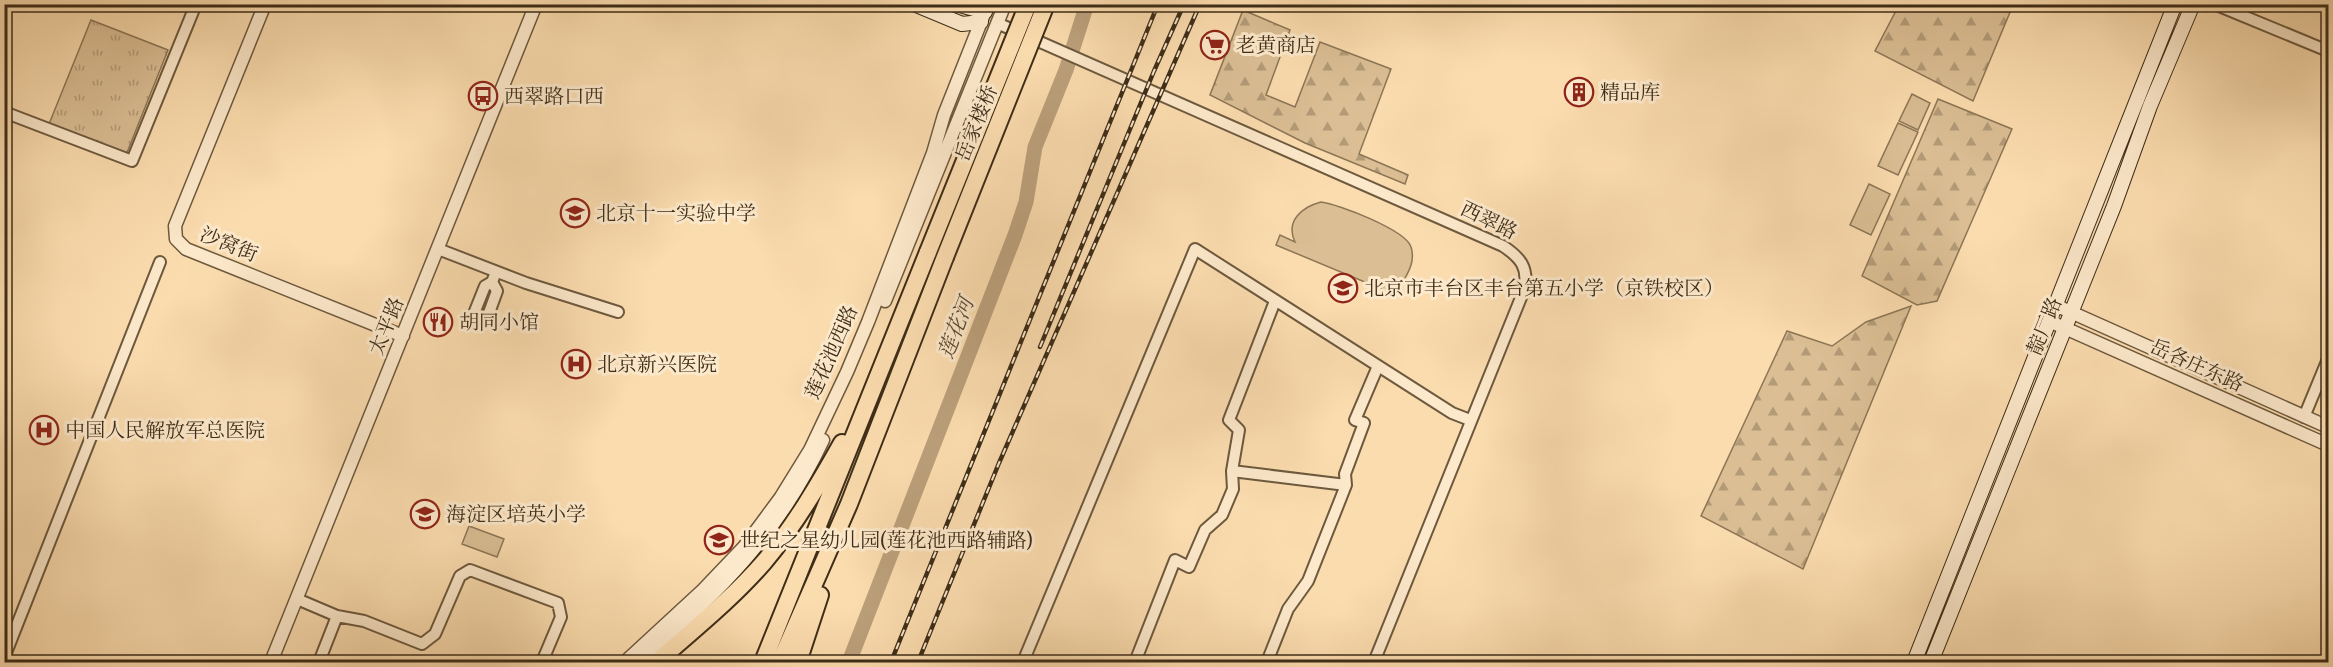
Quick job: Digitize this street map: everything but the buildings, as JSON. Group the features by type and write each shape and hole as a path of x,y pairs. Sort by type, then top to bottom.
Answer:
{"highway":[{"name":"岳家楼桥","path":"875,384 1028,4"},
{"name":"岳家楼桥","path":"849,504 1046,4"},
{"path":"657,663 763,562 790,528 815,492 875,384"},
{"path":"763,663 875,384"},
{"path":"780,663 849,504"},
{"path":"798,663 849,504"}],"main road":[{"path":"914,4 962,24 985,13"},
{"path":"956,4 985,13"},
{"path":"1914,663 2175,4"},
{"name":"靛厂路","path":"1931,663 2071,312 2150,106 2193,4"}],"street":[{"path":"4,112 132,161 196,4"},
{"name":"沙窝街","path":"265,4 175,226 176,239 186,249 403,336"},
{"name":"太平路","path":"271,663 536,4"},
{"name":"莲花池西路","path":"640,663 710,600 754,553 802,483 855,374 1005,4"},
{"path":"2214,4 2328,51"},
{"path":"985,13 997,23"},
{"name":"莲花池西路","path":"625,663 703,590 744,547 781,497 810,450 864,332 933,153 944,115 985,13"},
{"name":"西翠路","path":"997,23 1503,246 1516,254 1526,270 1524,290 1374,663"},
{"path":"438,249 494,277 618,312"},
{"path":"1023,663 1195,249 1452,413 1470,420"},
{"path":"4,658 160,262"},
{"path":"1135,663 1175,560 1189,567 1205,530 1222,515 1233,489 1232,471 1239,430 1229,420 1275,301"},
{"name":"岳各庄东路","path":"2055,305 2328,427"},
{"name":"岳各庄东路","path":"2049,321 2328,446"},
{"path":"2304,417 2328,359"},
{"path":"1267,663 1288,609 1308,580 1346,485 1345,474 1364,423 1355,420 1378,366"},
{"path":"1232,471 1346,485"},
{"path":"297,599 337,616 364,621 422,644 435,634 460,576 470,570 558,603 561,617 542,663"},
{"path":"319,663 337,616"}],"green space":[{"path":"1899,5 2013,5 1973,101 1875,51"},
{"path":"1243,10 1290,30 1266,95 1295,107 1320,42 1391,69 1359,154 1408,175 1405,184 1305,143 1210,95"},
{"path":"91,20 168,50 126,155 49,124"},
{"path":"1912,94 1930,103 1918,130 1899,121"},
{"path":"1938,99 2012,129 1937,301 1917,305 1862,276"},
{"path":"1898,123 1918,132 1898,175 1878,166"},
{"path":"1869,184 1890,194 1871,235 1850,225"},
{"path":"1321,202 1342,207 1370,219 1406,240 1411,247 1411,266 1396,295 1276,245 1280,235 1295,242 1292,228 1297,216 1308,207"},
{"path":"1911,306 1803,569 1701,516 1787,331 1832,346 1866,322"},
{"path":"469,526 504,539 497,557 462,544"}],"waterway":[{"name":"莲花河","path":"849,662 1015,235 1026,202 1035,147 1066,70 1087,4"}],"railway":[{"path":"891,662 1158,4"},
{"path":"1040,347 1184,4"},
{"path":"918,662 999,463 1200,4"}],"place":[{"name":"老黄商店","path":"1215,45"},
{"name":"精品库","path":"1579,92"},
{"name":"西翠路口西","path":"483,96"},
{"name":"北京十一实验中学","path":"575,213"},
{"name":"北京市丰台区丰台第五小学（京铁校区）","path":"1343,288"},
{"name":"胡同小馆","path":"438,322"},
{"name":"北京新兴医院","path":"576,364"},
{"name":"中国人民解放军总医院","path":"44,430"},
{"name":"海淀区培英小学","path":"425,514"},
{"name":"世纪之星幼儿园(莲花池西路辅路)","path":"719,540"}]}
